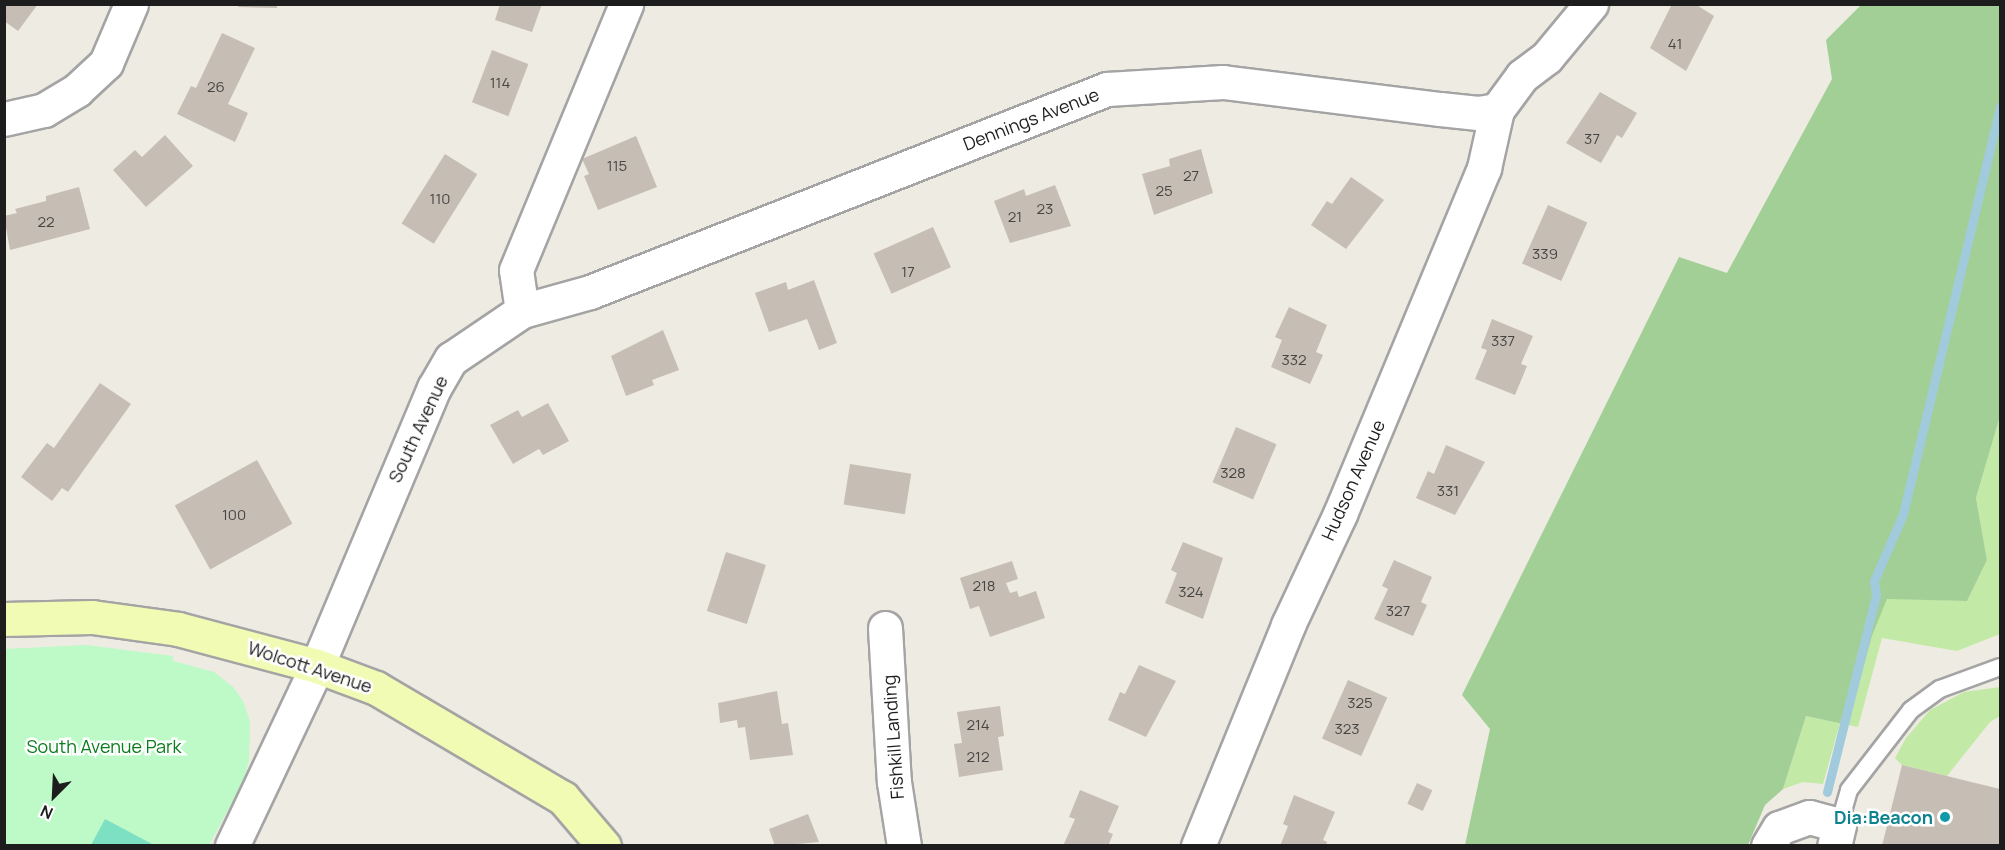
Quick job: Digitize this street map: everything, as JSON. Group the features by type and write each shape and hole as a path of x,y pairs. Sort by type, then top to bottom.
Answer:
{"main road":[{"name":"Wolcott Avenue","path":"4,619 92,617 178,629 317,666 376,688 563,798 604,846"}],"street":[{"path":"4,119 44,110 77,90 106,63 131,4"},
{"path":"522,311 516,270 626,4"},
{"path":"1497,110 1522,76 1547,57 1591,4"},
{"name":"Dennings Avenue","path":"522,311 590,292 1107,89 1223,82 1459,111 1497,110"},
{"name":"Hudson Avenue","path":"1198,846 1288,625 1344,503 1480,179 1497,110"},
{"name":"South Avenue","path":"237,844 317,666 434,388 451,359 522,311"},
{"name":"Fishkill Landing","path":"885,628 894,782 904,846"},
{"path":"1768,846 1779,828 1793,820 1809,817 1837,835"}],"lane":[{"path":"1837,835 1849,790 1911,710 1940,689 2001,667"}],"green space":[{"path":"1861,5 2000,5 2000,416 1976,498 1987,560 1967,601 1887,599 1872,636 1848,725 1806,716 1783,789 1765,805 1748,845 1465,845 1490,729 1462,695 1679,257 1727,273 1832,79 1826,40"},
{"path":"2000,416 2000,634 1957,651 1882,638 1858,727 1848,725 1872,636 1887,598 1967,601 1987,560 1976,498"},
{"name":"South Avenue Park","path":"86,645 173,656 173,661 214,672 233,687 243,701 250,721 249,760 244,780 209,845 5,845 4,649"},
{"path":"2000,687 2000,716 1990,722 1947,776 1902,765 1895,758 1906,738 1930,710 1964,692"},
{"path":"1806,716 1840,723 1823,784 1803,782 1783,789"},
{"path":"105,819 154,845 91,845"}],"building":[{"path":"4,4 38,4 18,31 4,21"},
{"path":"500,4 542,4 532,32 495,20"},
{"path":"1672,4 1695,4 1714,16 1686,71 1650,48"},
{"path":"239,5 277,5 277,8 238,7"},
{"path":"222,33 255,48 228,104 248,113 235,142 177,114 191,86 196,88"},
{"path":"492,50 528,64 508,116 472,102"},
{"path":"1600,92 1637,113 1622,138 1617,135 1601,163 1566,143"},
{"path":"165,135 193,166 146,207 113,170 135,150 142,157"},
{"path":"636,136 657,187 598,210 584,176 589,174 582,159"},
{"path":"1201,149 1213,193 1154,215 1142,174 1170,166 1169,159"},
{"path":"445,154 477,174 434,244 402,224"},
{"path":"1351,177 1384,200 1346,249 1311,225 1327,201 1332,204"},
{"path":"1055,185 1071,226 1010,243 994,201 1024,189 1026,196"},
{"path":"79,187 90,229 10,250 4,216 17,213 15,209 46,201 46,196"},
{"path":"1548,205 1587,222 1561,281 1522,263"},
{"path":"933,227 951,267 892,294 874,253"},
{"path":"814,280 837,343 819,350 807,319 769,332 755,293 786,282 788,290"},
{"path":"1289,307 1327,325 1316,352 1323,355 1310,384 1271,367 1282,340 1275,337"},
{"path":"1492,319 1533,336 1521,364 1527,366 1515,395 1475,379 1487,350 1481,348"},
{"path":"663,330 679,370 652,380 654,385 626,396 611,356"},
{"path":"100,383 131,404 68,492 62,488 52,501 21,477 47,443 54,448"},
{"path":"548,403 569,441 543,455 539,449 513,464 490,425 518,410 522,417"},
{"path":"1236,427 1277,444 1253,499 1213,482"},
{"path":"1446,445 1485,462 1455,515 1416,498 1428,471 1434,474"},
{"path":"257,460 292,524 210,569 175,506"},
{"path":"850,464 911,474 905,514 844,504"},
{"path":"1183,542 1223,558 1203,619 1165,603 1177,573 1171,570"},
{"path":"726,552 766,565 747,624 707,611"},
{"path":"1394,560 1432,577 1421,602 1427,605 1413,636 1374,619 1388,589 1382,586"},
{"path":"1012,561 1018,579 1006,583 1010,593 1017,591 1019,597 1036,591 1045,618 990,637 979,606 970,609 960,578"},
{"path":"1139,665 1176,681 1146,737 1108,720 1120,692 1125,694"},
{"path":"1348,680 1387,697 1361,756 1322,738"},
{"path":"777,691 782,724 788,723 793,755 750,760 745,727 738,728 737,720 720,723 718,703"},
{"path":"1000,706 1004,736 998,737 1003,770 959,777 954,744 962,743 957,712"},
{"name":"Dia:Beacon","path":"1902,765 2000,789 2000,846 1882,846"},
{"path":"1417,783 1432,790 1423,811 1407,804"},
{"path":"1080,790 1119,806 1108,832 1113,834 1108,846 1063,846 1075,819 1069,817"},
{"path":"1294,795 1335,812 1323,840 1327,842 1326,846 1280,846 1288,826 1283,824"},
{"path":"808,814 819,842 775,846 769,829"}],"waterway":[{"path":"1827,792 1876,595 1874,581 1903,514 2000,106"}],"place":[{"name":"Dia:Beacon","path":"1945,817"}]}
